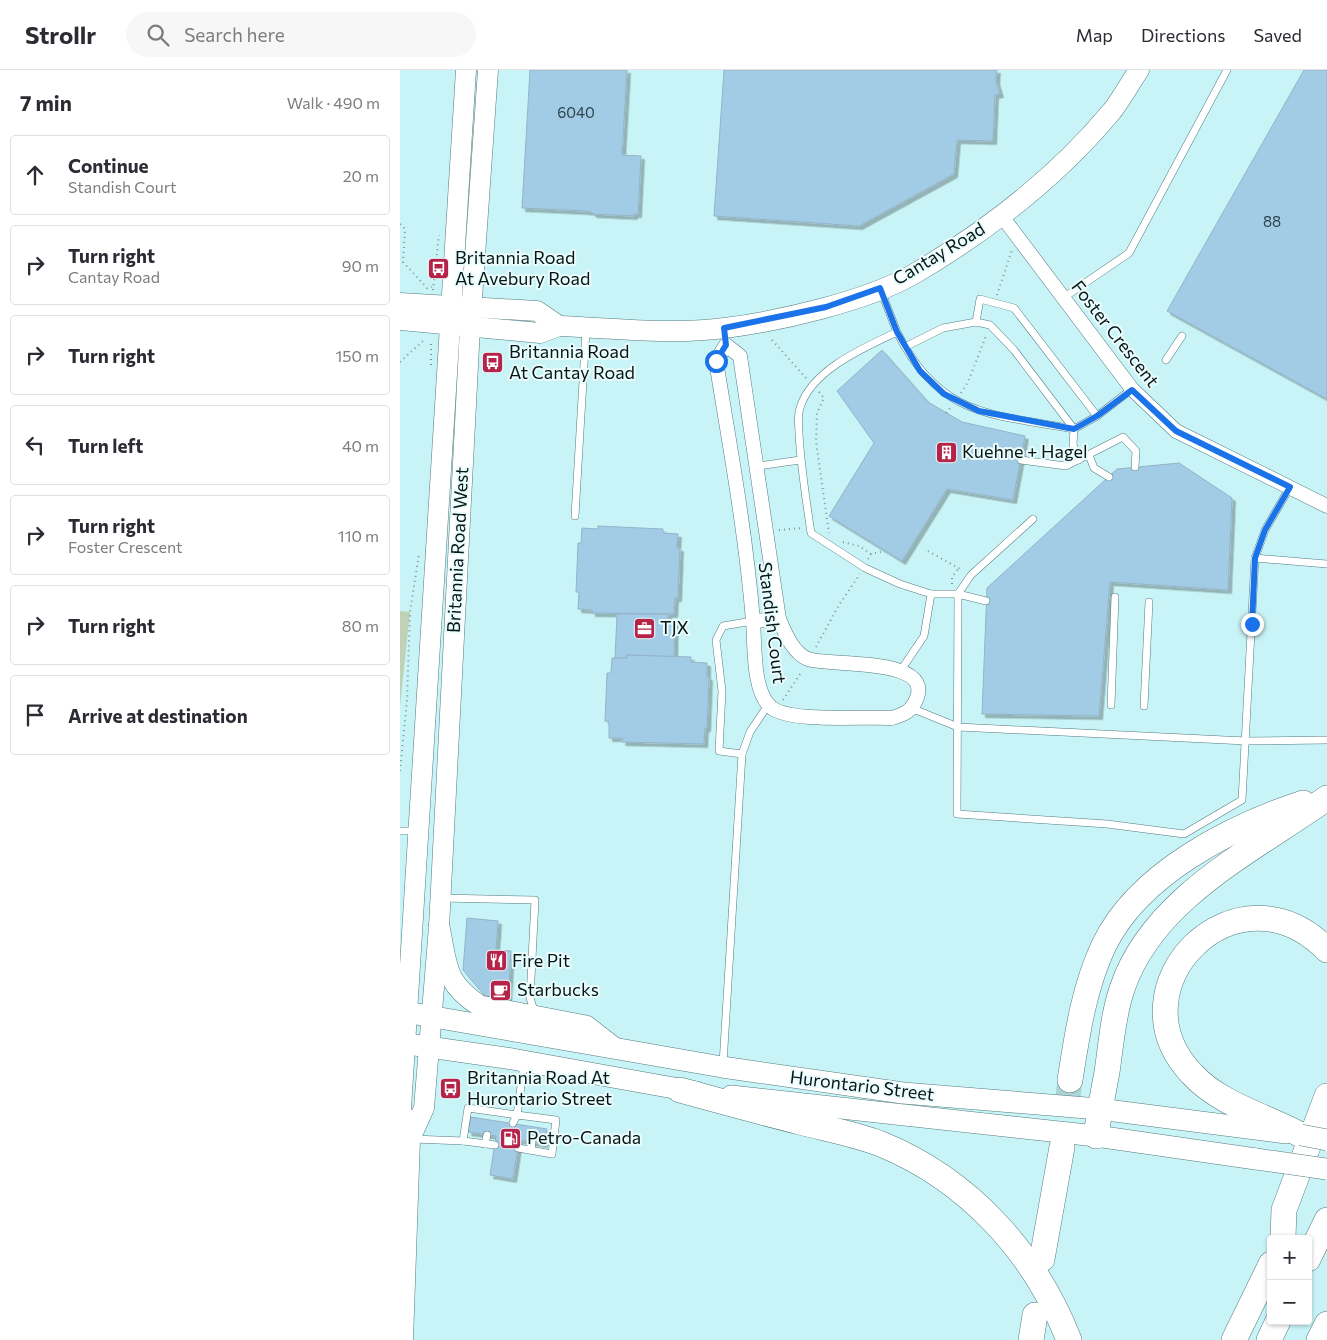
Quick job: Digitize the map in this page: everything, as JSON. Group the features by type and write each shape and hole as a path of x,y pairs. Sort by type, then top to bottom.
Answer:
{"highway":[{"path":"1070,1080 1079,1024 1097,964 1105,944 1130,906 1150,886 1182,862 1225,837 1266,815 1327,797"},
{"path":"1096,1136 1099,1109 1122,989 1138,956 1159,926 1193,891 1236,858 1327,797"},
{"path":"1301,1135 1272,1125 1212,1090 1192,1075 1178,1057 1170,1039 1166,1018 1168,993 1174,972 1184,954 1199,939 1220,927 1240,919 1262,919 1282,922 1302,929 1327,950"},
{"path":"680,1090 838,1130 880,1144 904,1155 951,1184 992,1219 1020,1251 1050,1296 1069,1340"},
{"path":"1283,1235 1284,1210 1327,1096"},
{"path":"1284,1235 1327,1145"},
{"path":"1042,1259 1062,1147"},
{"path":"1312,1251 1327,1220"},
{"path":"1234,1340 1267,1272"},
{"path":"1030,1340 1035,1315"},
{"path":"1319,1340 1327,1324"},
{"path":"1269,1340 1276,1325"},
{"path":"1325,1340 1327,1335"}],"main road":[{"name":"Britannia Road West","path":"410,1139 424,1108 441,898 461,316 466,70"},
{"name":"Britannia Road West","path":"410,1139 401,1109 409,831 488,70"},
{"name":"Cantay Road","path":"461,316 540,333 559,326 695,330 725,337 826,307 880,288 913,274 1001,215 1055,172 1112,110 1139,70"},
{"path":"400,303 461,316"},
{"path":"400,320 461,316"},
{"path":"439,927 453,984 480,1006 527,1009 586,1026 615,1049"},
{"name":"Hurontario Street","path":"403,1028 615,1049 722,1067 903,1093 1272,1125"},
{"name":"Hurontario Street","path":"403,1028 429,1031 525,1061 680,1090 1096,1136 1327,1170"},
{"path":"1301,1135 1327,1140"},
{"path":"403,1340 404,1203 410,1139"}],"street":[{"name":"Foster Crescent","path":"1001,215 1132,390 1176,431 1327,506"},
{"name":"Standish Court","path":"725,337 740,356 758,466 779,619 795,649 809,660 826,664 874,665 901,670"},
{"name":"Standish Court","path":"725,337 716,361 734,469 753,621 758,679 760,691 772,708"},
{"path":"734,469 758,466"},
{"path":"753,621 779,619"},
{"path":"772,708 796,716 892,718 906,713 911,708 918,692 916,684 911,677 901,670"}],"lane":[{"path":"1062,298 1128,253 1227,70"},
{"path":"880,288 904,348 920,371 936,388 972,408 988,413 1074,429 1097,416 1132,390"},
{"path":"976,322 980,299 1014,308 1097,416"},
{"path":"904,348 944,328 976,322 990,325 1014,350 1074,429 1073,445 1079,460"},
{"path":"575,516 586,327"},
{"path":"897,332 848,356 806,393 799,411 800,460 810,533 865,568 900,584 932,594 955,594 986,601"},
{"path":"1166,360 1182,336"},
{"path":"1021,460 1066,466 1123,437 1136,451 1136,467"},
{"path":"1089,454 1094,468 1109,477"},
{"path":"758,466 800,460"},
{"path":"1033,519 971,575 955,594 958,727 957,814 1107,824 1184,834 1242,800 1255,558 1265,530 1290,487"},
{"path":"1255,558 1327,564"},
{"path":"901,670 924,636 932,594"},
{"path":"1110,705 1115,597"},
{"path":"1144,706 1149,602"},
{"path":"742,754 719,751 722,691 716,640 723,626 753,621"},
{"path":"722,1067 742,754 750,732 772,708"},
{"path":"911,708 958,727 1246,741 1327,740"},
{"path":"441,898 535,900 527,1009"},
{"path":"513,1123 517,1115 525,1061"},
{"path":"463,1141 468,1108 556,1120 552,1154 531,1146 518,1148"},
{"path":"490,1120 491,1111"},
{"path":"535,1127 537,1118"},
{"path":"485,1144 487,1135"},
{"path":"410,1139 463,1141 495,1145"}],"path":[{"path":"400,224 405,229 403,262 427,288 433,287"},
{"path":"400,362 431,334 431,370"},
{"path":"772,340 824,398 817,413 816,442 827,527 833,536"},
{"path":"839,540 871,554 885,551"},
{"path":"928,551 971,575"},
{"path":"400,771 407,700 410,612 419,553"},
{"path":"772,708 809,660 838,605 865,568 871,554"},
{"path":"955,594 952,577 958,568"}],"green space":[{"path":"400,611 410,612 400,706"}],"building":[{"path":"530,70 627,70 622,155 641,156 638,214 634,214 634,216 593,214 592,212 585,211 522,208"},
{"path":"724,70 997,70 996,81 1000,94 995,95 993,141 957,140 954,174 859,226 714,216"},
{"path":"1304,70 1327,70 1327,399 1167,311"},
{"name":"Kuehne + Hagel","path":"882,350 928,402 962,422 1025,436 1013,500 947,489 902,561 829,516 874,443 837,391"},
{"path":"1179,463 1232,498 1228,590 1110,582 1099,716 982,714 987,588 1117,469"},
{"path":"598,526 663,529 663,533 678,534 677,548 680,548 678,598 675,598 674,614 592,613 592,610 578,609 579,592 576,592 578,543 581,543 582,528 598,529"},
{"path":"617,614 668,614 668,621 675,621 674,657 627,655 627,658 615,658"},
{"path":"627,655 691,657 691,662 707,663 707,677 709,677 707,728 705,728 704,744 622,742 623,738 609,738 609,722 605,721 607,673 611,673 612,658 627,658"},
{"path":"467,918 498,921 496,950 511,951 508,1000 485,996 463,970"},
{"path":"471,1117 547,1129 544,1144 519,1140 513,1179 490,1175 496,1136 468,1132"}],"tunnel":[{"path":"1062,1147 1070,1080"}],"place":[{"name":"Britannia Road At Avebury Road","path":"439,268"},
{"name":"Britannia Road At Cantay Road","path":"493,362"},
{"name":"Kuehne + Hagel","path":"946,452"},
{"name":"TJX","path":"644,628"},
{"name":"Fire Pit","path":"496,961"},
{"name":"Starbucks","path":"501,990"},
{"name":"Britannia Road At Hurontario Street","path":"451,1088"},
{"name":"Petro-Canada","path":"511,1138"}],"route":[{"path":"716,361 726,345 724,328 765,322 826,307 880,288 904,348 920,371 944,394 979,411 1074,429 1086,424 1132,390 1176,431 1290,487 1265,530 1255,558 1252,624"}]}
